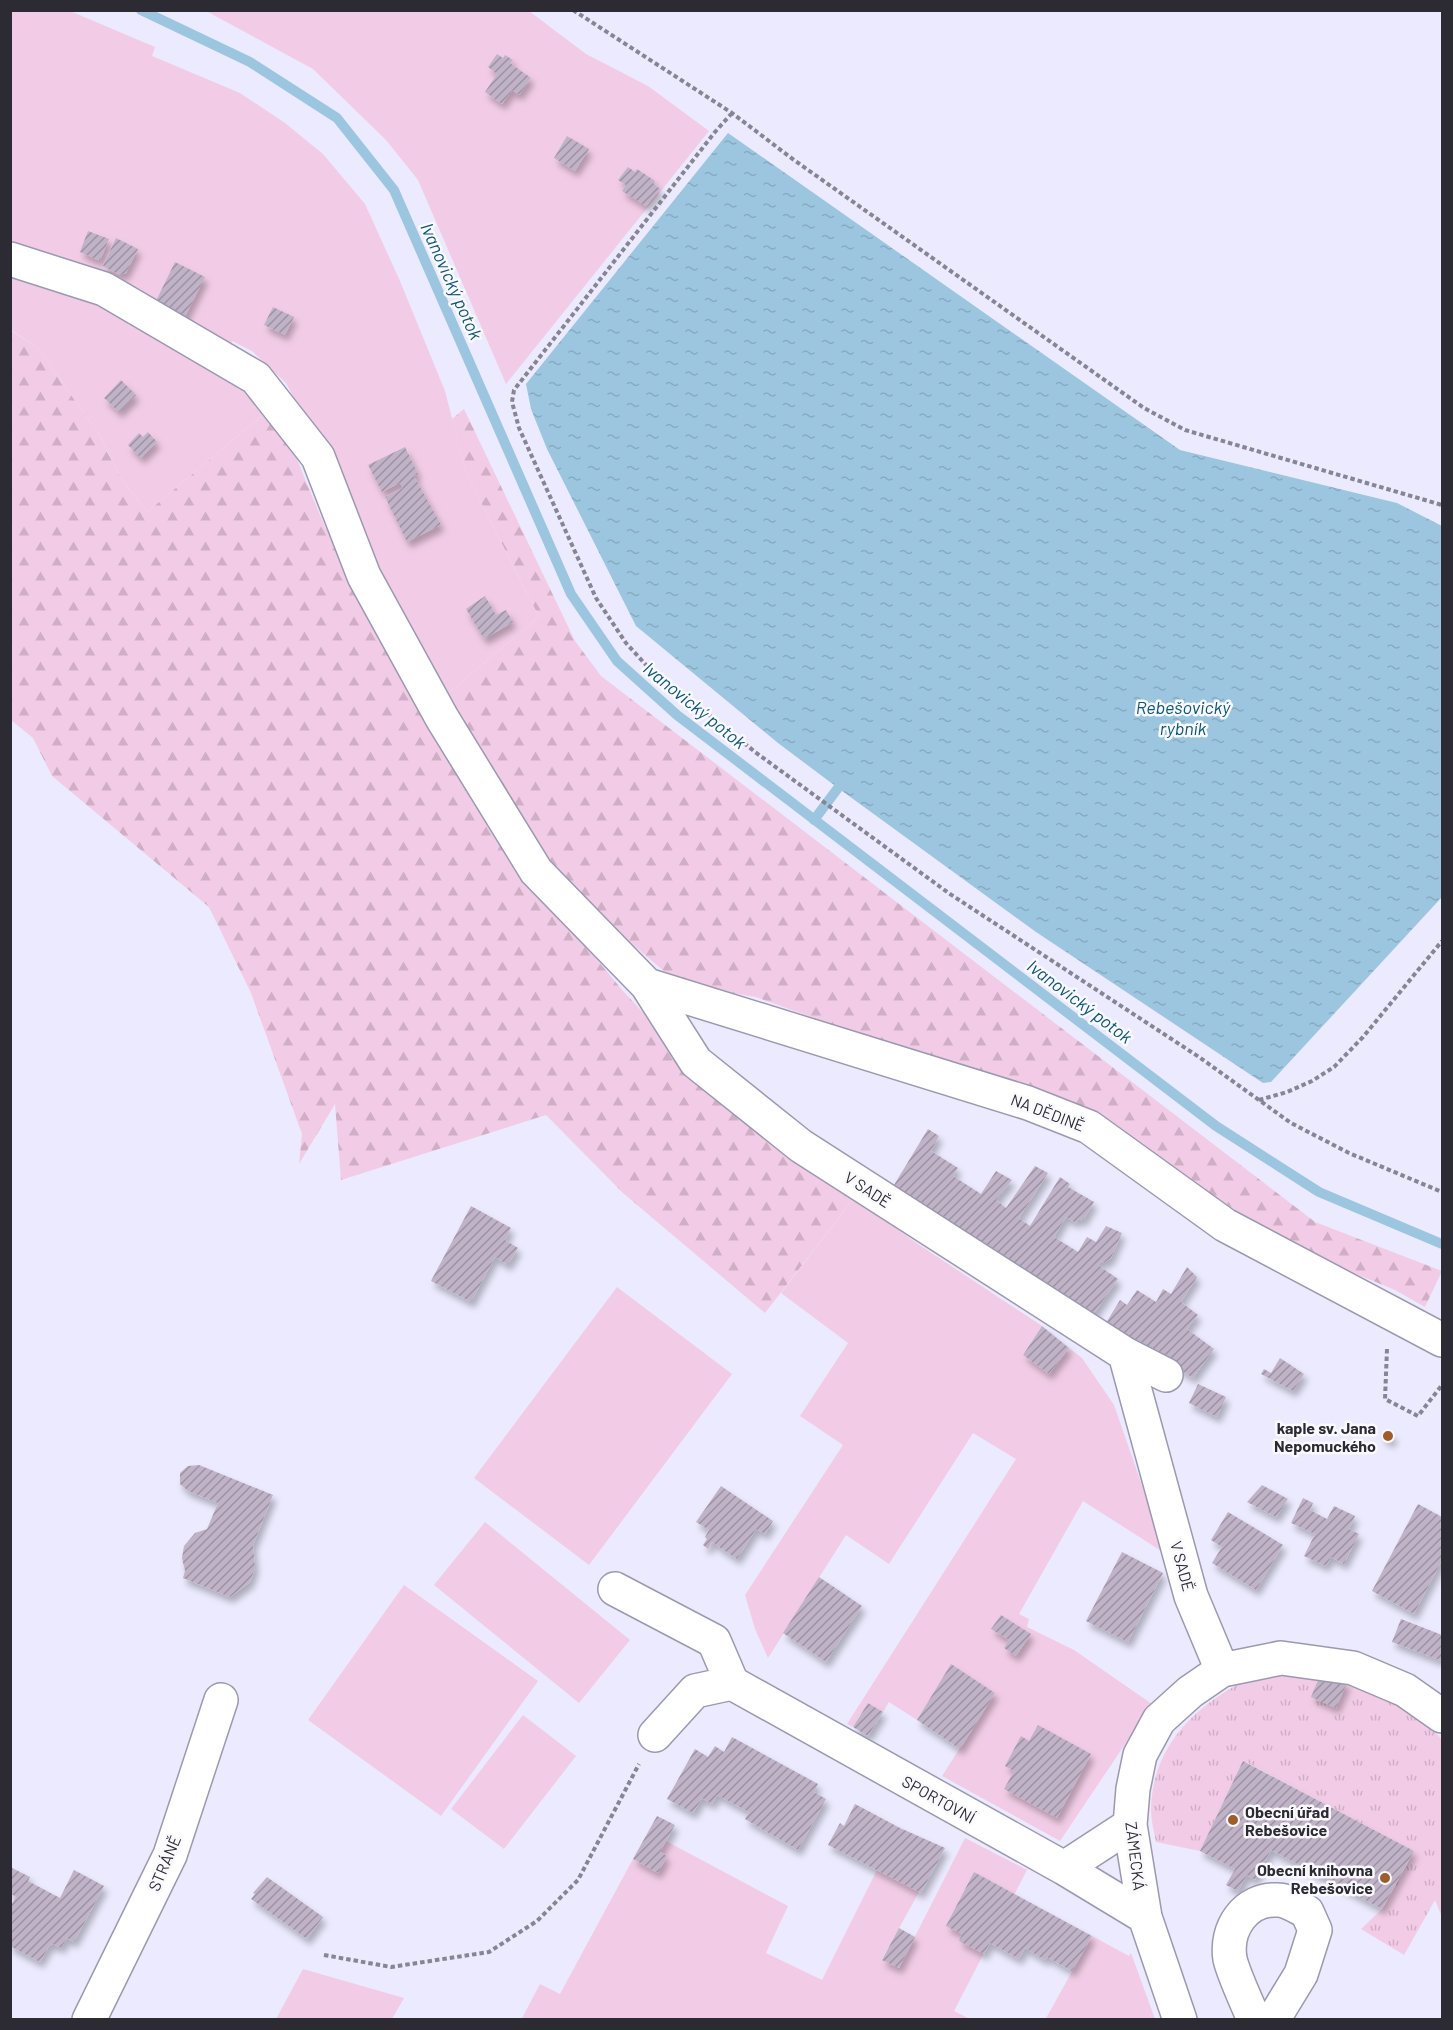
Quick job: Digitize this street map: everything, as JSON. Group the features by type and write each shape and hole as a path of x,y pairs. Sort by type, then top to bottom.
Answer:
{"street":[{"name":"V SADĚ","path":"10,259 104,290 256,378 318,458 364,576 442,718 536,871 647,985 696,1062 801,1146 1125,1354 1166,1375"},
{"name":"NA DĚDINĚ","path":"647,985 1028,1103 1089,1127 1225,1225 1443,1340"},
{"name":"V SADĚ","path":"1125,1354 1191,1596 1222,1670"},
{"path":"615,1589 714,1641 732,1683 695,1692 655,1735"},
{"name":"ZÁMECKÁ","path":"1180,2019 1144,1917 1130,1825 1132,1789 1140,1755 1160,1720 1190,1692 1222,1670 1281,1658 1353,1668 1405,1690 1443,1716"},
{"name":"SPORTOVNÍ","path":"732,1683 1064,1868 1144,1917"},
{"name":"STRÁNĚ","path":"89,2019 170,1855 221,1700"},
{"path":"1064,1868 1130,1825"},
{"path":"1254,2019 1230,1959 1230,1932 1243,1912 1262,1901 1280,1899 1307,1912 1315,1930 1301,1974 1273,2019"}],"path":[{"path":"573,10 732,113 794,160 1144,408 1185,430 1443,505"},
{"path":"732,113 514,390 512,402 519,428 596,598 626,643 656,676 720,723 754,752 951,894 1199,1057 1258,1101 1301,1128 1349,1153 1443,1192"},
{"path":"1258,1101 1312,1082 1334,1067 1363,1037 1443,941"},
{"path":"1388,1310 1385,1399 1418,1416 1443,1386"},
{"path":"324,1955 391,1967 489,1952 537,1922 578,1880 655,1735"}],"green space":[{"path":"10,11 70,11 155,47 152,56 240,93 285,123 323,154 365,204 400,281 445,391 466,473 539,617 440,700 368,571 334,472 286,383 252,351 232,341 229,350 138,299 142,290 113,277 11,245"},
{"path":"206,11 529,11 586,54 648,86 709,131 506,384 418,180 386,140 313,69"},
{"path":"10,270 74,292 193,354 236,379 264,414 147,512 121,479 99,434 37,347 11,330"},
{"path":"10,330 37,347 99,434 121,479 147,512 264,414 296,457 325,527 354,567 517,863 623,991 732,1108 854,1198 765,1313 623,1193 546,1115 341,1180 335,1104 299,1164 302,1134 251,993 209,907 52,776 33,738 11,720"},
{"path":"464,409 575,641 601,676 1315,1222 1442,1271 1425,1307 1395,1290 1305,1253 1081,1114 756,997 680,985 595,912 539,847 440,700 539,617 466,473 452,419"},
{"path":"854,1198 915,1242 1042,1326 1023,1355 1049,1374 1069,1348 1082,1358 1114,1405 1166,1554 1083,1501 1019,1614 1029,1619 1027,1627 1074,1650 1152,1704 1060,1841 942,1776 995,1693 952,1665 917,1720 889,1702 883,1712 868,1703 853,1727 847,1724 1016,1459 973,1433 889,1564 846,1535 768,1658 755,1629 745,1595 843,1445 800,1416 848,1343 781,1293"},
{"path":"617,1287 732,1374 589,1565 474,1478"},
{"path":"485,1522 630,1640 579,1703 434,1585"},
{"path":"404,1585 538,1681 441,1816 308,1720"},
{"path":"1267,1670 1339,1683 1386,1697 1407,1708 1426,1722 1442,1740 1442,1917 1435,1900 1404,1955 1361,1929 1382,1909 1414,1851 1244,1761 1200,1851 1156,1842 1151,1814 1154,1784 1161,1761 1172,1741 1204,1707 1224,1693"},
{"path":"523,1715 576,1756 504,1849 451,1809"},
{"path":"965,1838 1027,1870 954,2011 970,2019 521,2020 540,1984 560,1994 633,1859 658,1873 667,1856 660,1852 666,1841 788,1906 766,1953 822,1980 877,1870 919,1892 882,1959 899,1968"},
{"path":"1092,1936 1129,1956 1131,1953 1155,2019 1045,2020"},
{"path":"303,1969 404,1998 392,2019 276,2019"}],"water":[{"name":"Rebešovický rybník","path":"728,133 1180,450 1397,503 1442,526 1442,897 1271,1082 1263,1083 1036,932 778,743 636,626 547,449 531,409 526,384"}],"building":[{"path":"497,54 503,58 505,55 513,60 510,63 531,78 519,95 512,90 502,104 485,92 497,74 488,67"},
{"path":"567,136 589,149 575,171 554,158"},
{"path":"628,167 635,172 637,169 655,181 653,183 660,189 646,206 622,191 626,185 618,180"},
{"path":"88,231 109,239 100,261 80,252"},
{"path":"116,238 138,249 126,273 120,275 103,266"},
{"path":"175,262 205,277 185,317 155,303"},
{"path":"273,307 294,317 285,335 264,325"},
{"path":"121,380 136,395 119,412 104,398"},
{"path":"148,432 157,442 141,458 128,445 139,433 143,437"},
{"path":"405,447 418,474 414,476 441,525 407,542 385,497 403,488 400,483 382,492 368,465"},
{"path":"485,596 496,615 506,610 513,622 484,639 466,609"},
{"path":"928,1129 939,1136 931,1151 958,1168 953,1176 981,1194 996,1171 1012,1180 996,1200 1006,1208 1035,1166 1048,1173 1019,1218 1030,1226 1060,1177 1070,1184 1068,1187 1094,1202 1083,1221 1078,1218 1076,1223 1066,1217 1054,1237 1078,1252 1087,1237 1096,1242 1106,1226 1122,1233 1111,1258 1104,1263 1101,1261 1098,1265 1118,1279 1093,1315 891,1190"},
{"path":"471,1206 511,1228 505,1240 518,1248 508,1265 495,1257 471,1302 431,1281"},
{"path":"1187,1267 1197,1277 1181,1302 1198,1315 1187,1329 1214,1349 1193,1378 1106,1323 1120,1300 1127,1305 1137,1290 1156,1302 1163,1289 1171,1294"},
{"path":"1042,1326 1069,1348 1049,1374 1023,1355"},
{"path":"1280,1358 1304,1374 1293,1391 1261,1374 1264,1369 1271,1373"},
{"path":"1198,1384 1226,1397 1217,1417 1189,1403"},
{"name":"kaple sv. Jana Nepomuckého","path":"1385,1430 1394,1435 1391,1442 1381,1437"},
{"path":"199,1465 273,1495 253,1545 255,1568 250,1582 230,1597 183,1578 184,1546 195,1533 207,1529 218,1503 188,1491 180,1484 180,1473 188,1466"},
{"path":"1262,1485 1288,1499 1276,1517 1247,1502"},
{"path":"721,1486 773,1521 765,1534 756,1529 737,1559 712,1542 708,1549 703,1545 709,1530 696,1522"},
{"path":"1303,1498 1313,1503 1310,1510 1327,1519 1334,1506 1355,1516 1349,1529 1359,1534 1344,1564 1331,1557 1326,1566 1304,1556 1315,1534 1291,1523"},
{"path":"1418,1504 1442,1517 1442,1560 1414,1614 1372,1591"},
{"path":"1228,1512 1283,1545 1256,1590 1212,1563 1222,1547 1211,1540"},
{"path":"1122,1552 1163,1573 1128,1642 1086,1621"},
{"path":"819,1577 862,1606 826,1662 783,1633"},
{"path":"1001,1615 1031,1634 1016,1656 1004,1648 1009,1640 991,1629"},
{"path":"1401,1619 1442,1635 1442,1661 1392,1642"},
{"path":"951,1664 995,1693 960,1749 917,1720"},
{"path":"1322,1671 1347,1683 1336,1708 1311,1697"},
{"path":"868,1703 883,1712 868,1736 853,1727"},
{"path":"1038,1725 1091,1754 1057,1818 1004,1789 1014,1771 1005,1766 1021,1736 1029,1741"},
{"path":"732,1737 818,1784 814,1792 826,1799 798,1850 745,1819 749,1812 717,1795 712,1804 702,1798 693,1813 667,1799 695,1749 708,1757 715,1746 724,1752"},
{"path":"1243,1761 1414,1851 1382,1909 1271,1850 1255,1880 1247,1875 1238,1891 1226,1885 1235,1869 1200,1851"},
{"path":"855,1804 945,1848 921,1893 828,1845 840,1823 844,1826"},
{"path":"657,1816 675,1825 660,1852 667,1856 658,1873 633,1859"},
{"path":"10,1867 30,1877 28,1881 60,1898 74,1870 104,1886 74,1942 67,1938 61,1948 53,1944 49,1946 40,1962 10,1946 10,1907 16,1897 10,1893"},
{"path":"974,1872 1092,1936 1072,1971 1047,1957 1045,1960 1025,1948 1019,1959 990,1943 984,1954 959,1941 962,1934 946,1926"},
{"path":"267,1877 323,1917 307,1939 251,1899 255,1894 253,1893"},
{"path":"899,1928 915,1937 899,1968 882,1960"}],"waterway":[{"name":"Ivanovický potok","path":"141,10 250,62 337,118 394,190 571,594 617,661 677,715 1216,1126 1319,1192 1442,1244"},
{"path":"814,820 838,788"}],"place":[{"name":"kaple sv. Jana Nepomuckého","path":"1388,1436"},
{"name":"Obecní úřad Rebešovice","path":"1233,1820"},
{"name":"Obecní knihovna Rebešovice","path":"1385,1878"}]}
